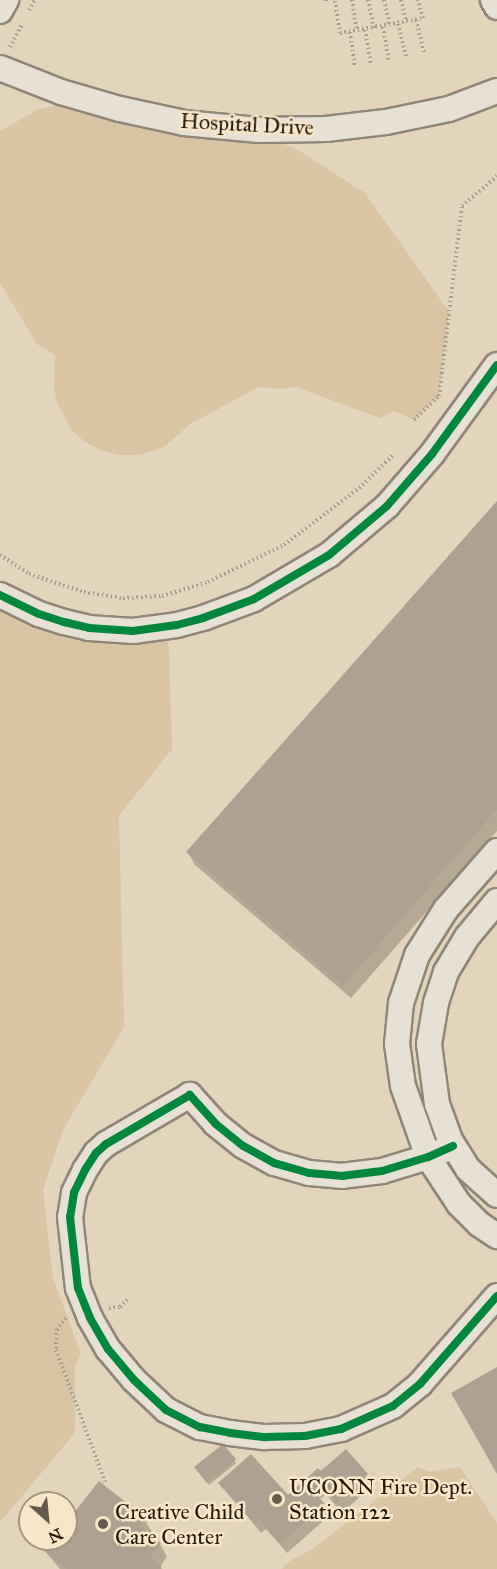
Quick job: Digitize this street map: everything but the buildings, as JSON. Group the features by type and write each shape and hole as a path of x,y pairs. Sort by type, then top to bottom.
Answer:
{"street":[{"path":"0,11 6,0"},
{"path":"493,0 497,7"},
{"name":"Hospital Drive","path":"2,62 61,92 120,109 184,123 259,130 326,129 386,122 449,109 497,91"},
{"path":"0,595 31,611 64,622 89,628 133,631 194,621 254,598 329,555 387,506 432,454 497,365"},
{"path":"497,851 446,909 425,940 409,974 400,1003 397,1032 399,1070 414,1122 428,1157 459,1204 479,1224 497,1236"},
{"path":"497,901 467,938 446,972 431,1026 429,1044 433,1082 442,1123 453,1146 468,1168 497,1195"},
{"path":"453,1146 403,1166 359,1175 327,1175 292,1169 243,1146 214,1123 190,1095 100,1148 78,1182 71,1204 70,1230 75,1273 86,1310 99,1334 120,1364 153,1399 177,1417 200,1427 230,1433 283,1437 305,1436 341,1429 393,1406 420,1384 497,1296"}],"path":[{"path":"2,62 35,0"},
{"path":"352,0 357,31"},
{"path":"368,0 374,28"},
{"path":"384,0 390,26"},
{"path":"401,0 406,22"},
{"path":"335,1 340,33 390,26 423,18 418,0"},
{"path":"416,20 424,52"},
{"path":"398,24 406,56"},
{"path":"383,27 389,60"},
{"path":"365,30 372,63"},
{"path":"350,32 355,66"},
{"path":"414,420 439,396 462,206 497,176"},
{"path":"0,555 29,574 84,592 123,598 162,596 207,582 284,545 359,488 393,456"},
{"path":"105,1482 56,1350 57,1329 70,1312 120,1307 128,1299"}],"shaded area":[{"path":"69,103 248,132 295,148 365,193 449,312 439,396 414,420 394,411 380,418 296,387 280,389 259,387 190,424 163,448 139,455 120,455 102,451 84,441 72,431 57,403 54,387 55,355 37,344 0,283 0,131 39,109"},
{"path":"0,598 20,611 162,629 169,646 172,749 119,816 124,1027 63,1130 43,1190 53,1278 81,1354 75,1366 75,1433 26,1491 18,1491 18,1501 0,1522"},
{"path":"418,1467 429,1472 460,1467 497,1523 497,1569 282,1569 290,1561 314,1548"}],"cycle path":[{"path":"0,595 39,614 64,622 89,628 133,631 177,625 254,599 329,555 387,506 432,454 497,365"},
{"path":"453,1146 428,1157 382,1171 343,1176 309,1173 274,1163 243,1146 215,1123 190,1095 106,1144 96,1153 85,1170 74,1193 70,1217 78,1288 90,1318 108,1349 134,1380 166,1410 200,1427 265,1437 305,1436 341,1429 393,1406 420,1384 497,1296"}],"place":[{"name":"UCONN Fire Dept. Station 122","path":"277,1499"},
{"name":"Creative Child Care Center","path":"103,1524"}]}
